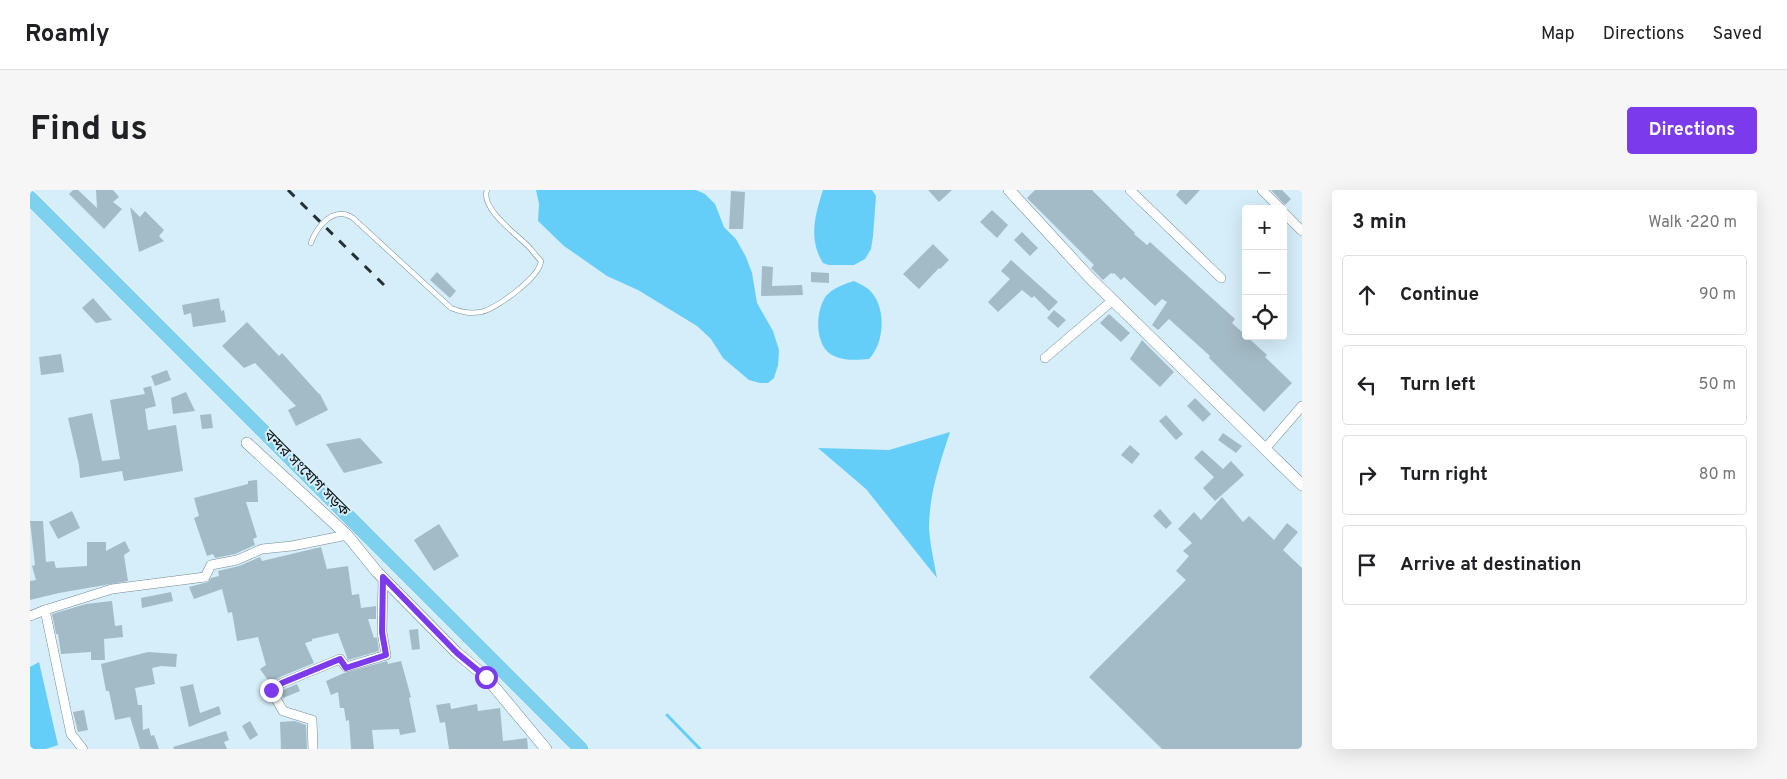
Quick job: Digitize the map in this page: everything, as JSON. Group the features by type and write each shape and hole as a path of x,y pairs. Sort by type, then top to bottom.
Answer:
{"highway":[{"name":"বন্দর সংযোগ সড়ক","path":"30,198 581,749"}],"street":[{"path":"1009,190 1050,236 1113,300 1302,485"},
{"path":"1130,190 1221,278"},
{"path":"1262,190 1277,205"},
{"path":"1287,216 1302,231"},
{"path":"1045,358 1113,300"},
{"path":"1265,449 1302,406"},
{"path":"247,443 347,535 383,577 457,653 486,677 546,749"},
{"path":"30,616 112,589 205,577 211,565 237,560 262,549 292,546 347,535"},
{"path":"313,749 312,720 282,711 271,690 282,683 340,659 346,668 386,655 382,632 383,577"},
{"path":"45,610 71,734 83,749"}],"lane":[{"path":"311,243 314,234 329,218 343,213 353,218 451,308 462,313 481,312 495,306 530,280 540,266 541,261 498,218 487,204 485,194 487,190"}],"water":[{"path":"536,190 696,190 705,194 715,204 724,227 736,239 752,273 757,303 773,331 779,350 778,365 774,378 768,383 749,380 723,358 711,339 697,326 638,290 607,276 564,246 538,221 539,204"},
{"path":"823,190 872,190 876,196 871,249 865,259 854,265 829,265 823,263 818,254 814,227"},
{"path":"854,281 871,291 881,312 880,338 874,353 869,359 856,360 834,356 823,345 818,328 820,310 826,296 835,289"},
{"path":"950,432 942,455 929,515 930,540 937,578 866,489 818,448 889,450"},
{"path":"39,662 58,745 46,749 30,749 30,667"}],"building":[{"path":"73,190 78,190 97,208 96,190 113,190 119,197 113,202 122,209 104,229 69,194"},
{"path":"928,190 952,190 939,202"},
{"path":"1035,190 1092,190 1134,234 1147,245 1150,242 1235,319 1232,323 1242,332 1242,340 1251,340 1292,383 1264,412 1209,358 1210,356 1169,319 1158,330 1152,325 1167,302 1162,299 1155,306 1124,277 1121,280 1114,273 1111,273 1103,280 1091,268 1094,265 1027,198"},
{"path":"1180,190 1200,190 1186,205 1176,195"},
{"path":"1271,190 1282,190 1291,199 1285,205"},
{"path":"731,191 745,192 743,229 729,229"},
{"path":"130,207 140,217 145,211 164,230 159,236 164,241 139,252"},
{"path":"992,210 1008,225 997,238 980,222"},
{"path":"1022,232 1038,248 1030,256 1014,240"},
{"path":"933,244 949,260 919,289 903,274"},
{"path":"1011,260 1058,302 1049,311 1034,296 1032,298 1022,290 998,312 988,302 1010,279 1001,271"},
{"path":"762,266 773,267 772,286 802,285 803,295 761,296"},
{"path":"437,272 456,291 450,298 430,280"},
{"path":"811,272 829,273 829,283 811,282"},
{"path":"93,298 112,320 96,323 82,308"},
{"path":"219,298 221,311 224,310 226,322 193,327 191,313 184,315 182,305"},
{"path":"1054,310 1066,320 1058,328 1047,318"},
{"path":"1109,314 1130,333 1121,342 1100,323"},
{"path":"247,322 279,356 282,353 320,394 328,410 296,426 288,410 296,406 255,363 244,368 222,346"},
{"path":"1142,340 1174,372 1160,387 1130,359"},
{"path":"61,354 64,372 41,375 39,357"},
{"path":"167,370 171,380 155,386 151,376"},
{"path":"151,386 156,406 145,409 148,430 176,425 183,471 124,481 122,471 80,478 79,465 68,418 92,413 102,461 120,459 110,400 145,394 143,388"},
{"path":"186,392 195,411 173,414 171,398"},
{"path":"1195,398 1211,414 1203,422 1187,406"},
{"path":"211,414 213,428 202,429 200,415"},
{"path":"1166,415 1183,434 1176,440 1159,421"},
{"path":"1223,433 1242,446 1236,453 1218,440"},
{"path":"360,438 383,463 344,473 326,444"},
{"path":"1130,445 1140,454 1132,464 1121,455"},
{"path":"1202,450 1223,469 1231,461 1244,475 1215,501 1203,488 1214,477 1194,458"},
{"path":"257,480 258,502 246,502 257,537 253,539 255,545 235,554 215,558 213,554 207,556 194,518 199,516 194,498 248,484 248,481"},
{"path":"1222,497 1243,522 1249,516 1274,540 1287,523 1298,532 1283,550 1302,568 1302,749 1162,749 1089,677 1186,580 1176,571 1189,556 1183,551 1192,543 1178,529 1194,512 1201,520"},
{"path":"1160,509 1172,523 1166,529 1153,516"},
{"path":"72,511 80,528 58,539 49,522"},
{"path":"30,521 43,521 46,562 54,561 56,568 87,566 87,542 106,542 106,551 125,541 130,551 124,555 128,581 30,600 30,581 36,580 32,566 35,565"},
{"path":"439,524 459,556 434,571 414,540"},
{"path":"321,547 327,569 348,566 352,595 359,594 361,608 376,606 376,619 368,619 374,638 377,637 379,651 348,660 338,633 312,639 312,641 305,643 314,663 270,683 260,669 266,665 258,637 237,641 232,612 228,613 222,589 194,599 189,587 208,582 211,578 219,576 218,571 239,566 260,557 262,561"},
{"path":"171,592 173,601 142,608 141,598"},
{"path":"112,601 115,626 122,625 123,637 104,639 105,660 91,660 91,652 61,654 52,614 86,604"},
{"path":"418,629 420,649 412,650 409,630"},
{"path":"148,652 177,654 176,667 161,666 152,668 155,684 135,688 138,705 142,705 143,730 149,728 151,736 154,735 159,749 140,749 130,717 115,720 109,691 106,691 101,664"},
{"path":"387,661 388,664 401,661 411,697 409,698 416,732 400,735 399,729 372,730 374,749 351,749 349,720 346,721 344,708 340,708 338,692 331,695 326,681 344,673"},
{"path":"193,684 200,713 219,706 221,714 189,727 180,687"},
{"path":"297,684 300,691 283,698 281,691"},
{"path":"450,703 451,709 477,704 478,711 500,708 503,741 527,738 528,749 449,749 445,722 440,723 436,705"},
{"path":"84,710 88,730 78,732 73,712"},
{"path":"250,721 258,735 250,740 242,726"},
{"path":"295,721 306,725 307,749 281,749 280,722"},
{"path":"226,731 229,740 224,742 227,749 174,749 173,747"}],"waterway":[{"path":"667,715 700,749"}],"railway":[{"path":"288,190 385,286"}],"route":[{"path":"271,690 282,683 340,659 346,668 386,655 382,632 383,577 457,653 486,677"}]}
